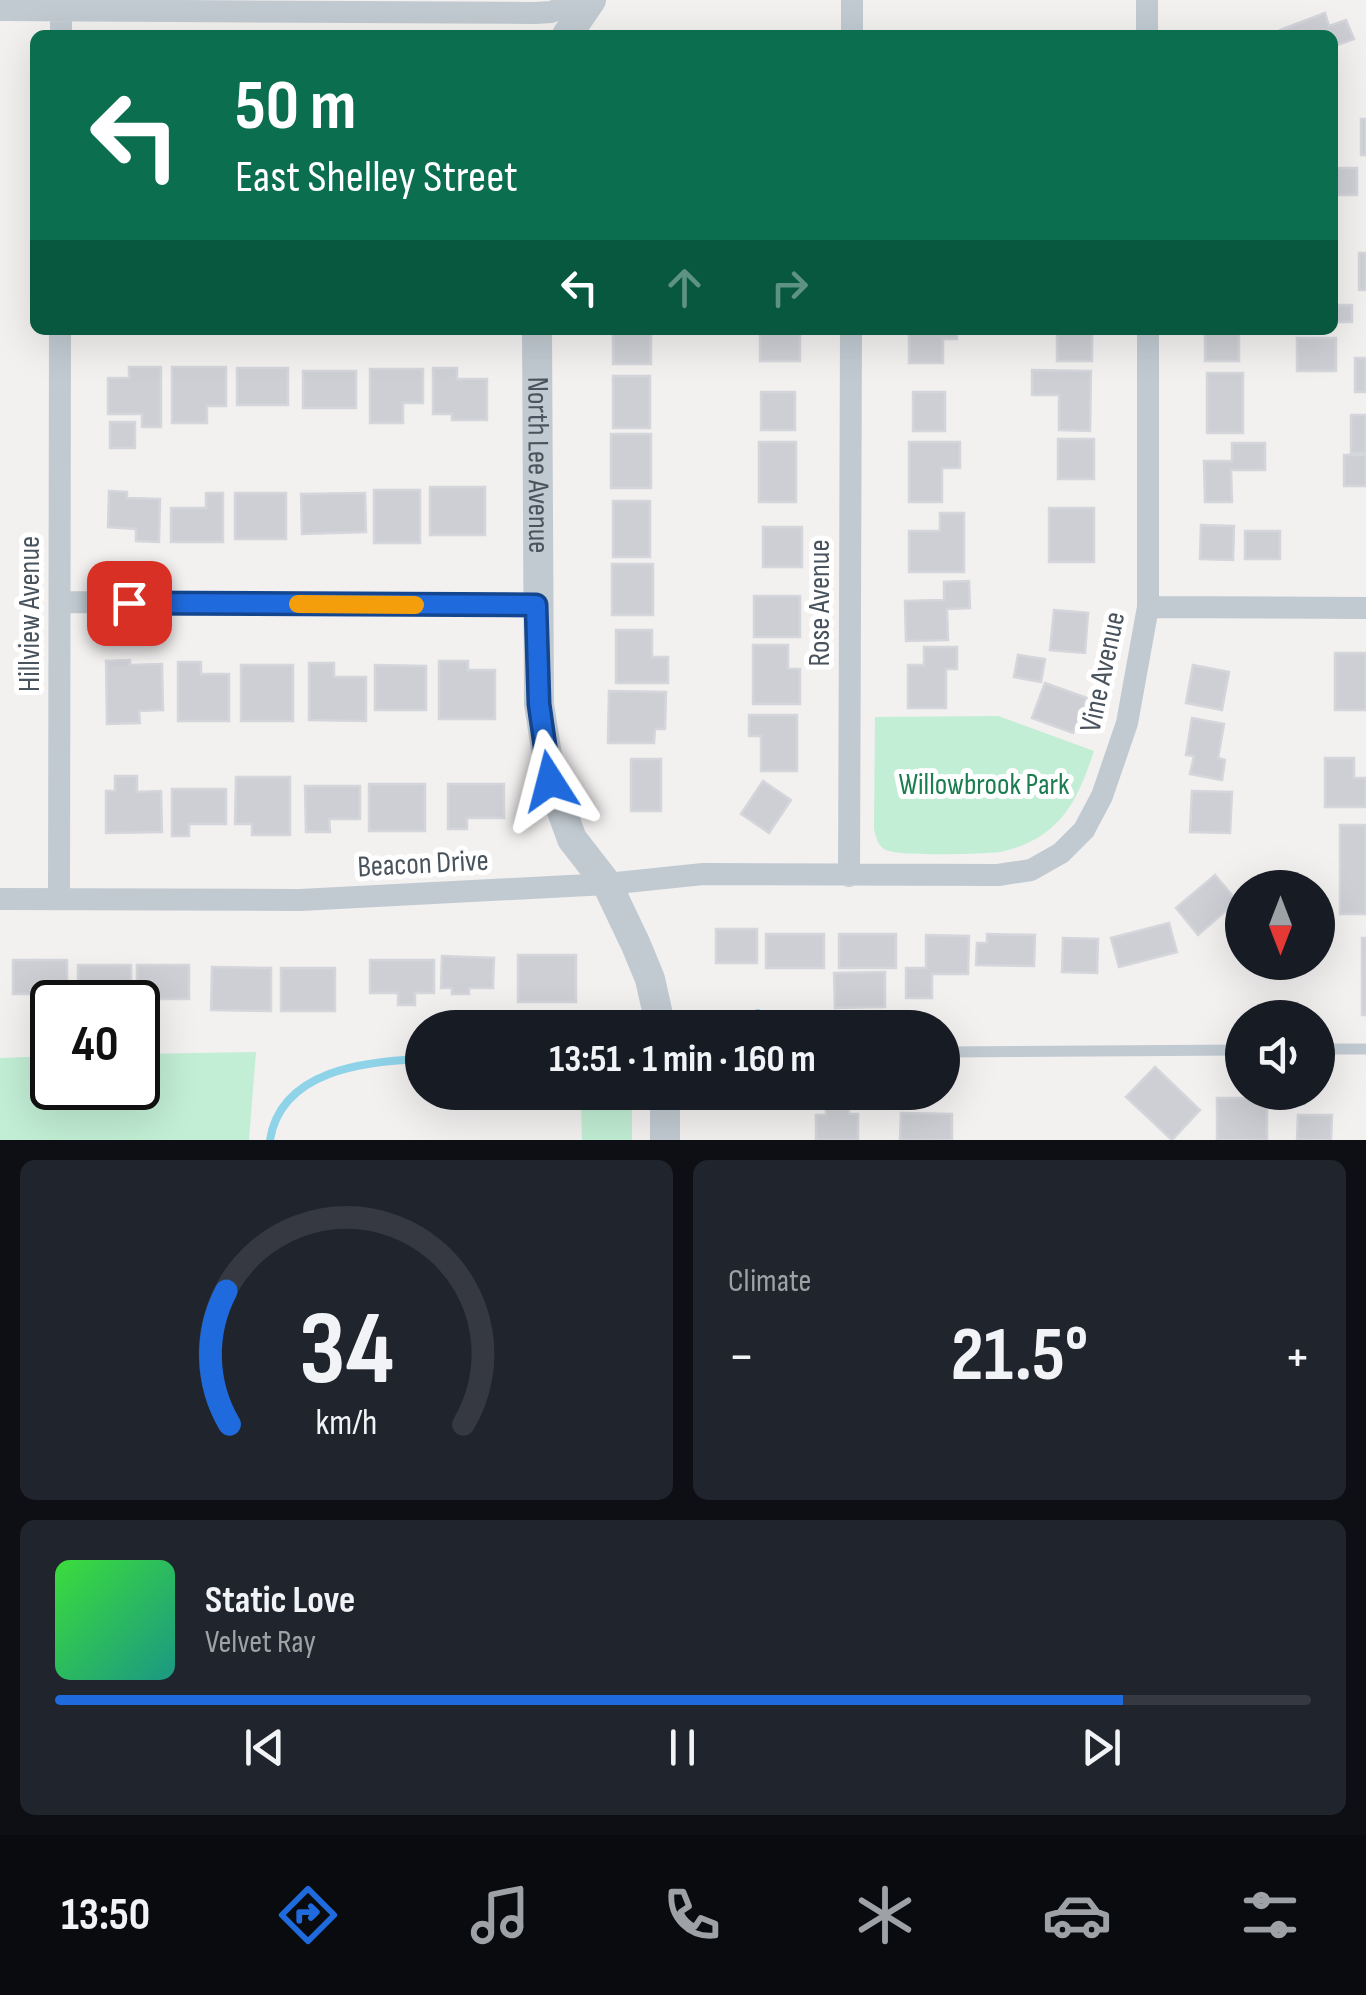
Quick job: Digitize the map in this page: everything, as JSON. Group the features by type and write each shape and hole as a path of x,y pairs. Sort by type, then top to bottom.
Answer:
{"street":[{"path":"0,10 551,12 583,0"},
{"path":"570,30 591,0"},
{"path":"852,0 852,30"},
{"path":"1147,0 1147,30"},
{"path":"60,30 61,10"},
{"name":"Hillview Avenue","path":"59,899 60,335"},
{"name":"North Lee Avenue","path":"537,335 536,605 539,704 550,781 572,840 607,884 650,979 658,1010"},
{"name":"Rose Avenue","path":"849,876 851,335"},
{"name":"Vine Avenue","path":"849,876 998,875 1031,870 1061,853 1084,830 1102,796 1127,723 1148,607 1148,335"},
{"path":"61,602 536,605"},
{"path":"1148,607 1366,608"},
{"name":"Beacon Drive","path":"0,899 300,900 607,884 702,874 849,876"},
{"path":"665,1110 665,1140"}],"lane":[{"path":"1335,1049 1366,1049"},
{"path":"960,1052 1225,1050"}],"green space":[{"name":"Willowbrook Park","path":"998,716 1094,751 1081,786 1061,818 1037,838 1000,852 921,854 884,849 874,829 875,717"},
{"path":"256,1052 249,1140 0,1140 0,1058 30,1057 30,1110 160,1110 160,1054"},
{"path":"581,1110 632,1110 632,1140 582,1140"}],"building":[{"path":"1325,13 1329,26 1346,20 1354,39 1338,45 1338,30 1280,30"},
{"path":"1361,119 1366,119 1366,155 1361,155"},
{"path":"1338,168 1357,168 1357,195 1338,195"},
{"path":"1359,253 1366,253 1366,290 1359,290"},
{"path":"1338,305 1352,305 1352,322 1338,322"},
{"path":"613,335 651,335 651,364 613,364"},
{"path":"760,335 800,335 800,361 760,361"},
{"path":"909,335 957,335 957,339 943,339 943,363 909,363"},
{"path":"1057,335 1092,335 1092,361 1057,361"},
{"path":"1205,335 1239,335 1239,361 1205,361"},
{"path":"1297,338 1336,338 1336,371 1297,371"},
{"path":"1355,358 1366,358 1366,392 1355,392"},
{"path":"129,367 161,367 161,427 142,427 142,414 108,414 108,378 129,378"},
{"path":"172,367 226,367 226,406 207,406 207,423 172,423"},
{"path":"237,368 288,368 288,405 237,405"},
{"path":"433,368 457,368 457,379 487,379 487,420 452,420 452,414 433,414"},
{"path":"370,369 423,369 423,403 403,403 403,423 370,423"},
{"path":"1032,370 1091,371 1090,431 1059,430 1059,395 1032,395"},
{"path":"303,371 356,371 356,408 303,408"},
{"path":"1207,373 1243,373 1243,433 1207,433"},
{"path":"613,376 650,376 650,428 613,428"},
{"path":"761,392 795,392 795,430 761,430"},
{"path":"913,392 945,392 945,431 913,431"},
{"path":"1351,415 1366,415 1366,453 1351,453"},
{"path":"110,422 135,422 135,448 110,448"},
{"path":"611,434 651,434 651,488 611,488"},
{"path":"1058,439 1094,439 1094,479 1058,479"},
{"path":"759,442 796,442 796,502 759,502"},
{"path":"909,442 960,442 960,468 942,468 942,502 909,502"},
{"path":"1232,443 1265,443 1265,470 1231,470 1232,502 1205,502 1204,461 1232,461"},
{"path":"1344,455 1366,455 1366,486 1344,486"},
{"path":"430,487 485,487 485,535 430,535"},
{"path":"374,490 420,490 420,543 374,543"},
{"path":"109,491 127,492 127,498 160,499 159,542 136,541 136,529 108,527"},
{"path":"206,493 223,493 223,542 171,542 171,508 206,508"},
{"path":"235,493 286,493 286,539 235,539"},
{"path":"365,493 366,532 302,534 301,494"},
{"path":"613,501 650,501 650,557 613,557"},
{"path":"1049,508 1094,508 1094,562 1049,562"},
{"path":"940,513 964,513 964,572 909,572 909,531 940,531"},
{"path":"1201,525 1234,526 1233,560 1200,559"},
{"path":"763,527 802,527 802,567 763,567"},
{"path":"1245,531 1280,531 1280,559 1245,559"},
{"path":"612,564 653,564 653,615 612,615"},
{"path":"969,581 970,608 947,609 948,640 906,641 905,601 944,600 944,582"},
{"path":"754,596 800,596 800,637 754,637"},
{"path":"1054,610 1088,613 1085,653 1050,650"},
{"path":"616,630 652,630 652,657 668,657 668,683 616,683"},
{"path":"753,645 788,645 788,669 800,669 800,704 753,704"},
{"path":"924,647 957,647 957,669 946,669 946,708 908,708 908,665 924,665"},
{"path":"1335,653 1366,653 1366,710 1335,710"},
{"path":"1018,655 1045,659 1041,682 1014,677"},
{"path":"130,660 130,665 162,664 163,710 139,711 140,723 107,724 106,661"},
{"path":"439,661 468,661 468,670 495,670 495,719 439,719"},
{"path":"178,662 201,662 201,674 229,674 229,721 178,721"},
{"path":"309,663 334,663 334,677 366,677 366,721 309,720"},
{"path":"241,665 293,665 293,721 241,721"},
{"path":"375,665 426,666 426,710 375,710"},
{"path":"1193,665 1229,672 1222,710 1186,703"},
{"path":"1045,683 1087,698 1073,733 1032,718"},
{"path":"609,691 666,692 665,729 655,729 654,743 608,743"},
{"path":"749,715 797,715 797,771 761,771 761,736 749,736"},
{"path":"1192,718 1224,724 1218,758 1225,760 1222,780 1190,774 1194,756 1186,755"},
{"path":"1325,758 1354,758 1354,778 1366,778 1366,807 1325,807"},
{"path":"631,759 661,759 661,811 631,811"},
{"path":"115,776 137,776 137,792 161,791 162,832 106,833 106,791 115,791"},
{"path":"236,777 290,777 290,835 252,835 252,824 235,824"},
{"path":"763,781 791,800 769,833 741,814"},
{"path":"369,784 425,784 425,831 369,831"},
{"path":"448,784 504,784 504,818 467,818 467,829 448,829"},
{"path":"305,786 360,786 360,819 329,819 330,832 306,832"},
{"path":"172,789 226,789 226,824 189,824 189,836 172,836"},
{"path":"1192,791 1232,792 1230,833 1190,832"},
{"path":"1340,825 1366,825 1366,914 1340,914"},
{"path":"1215,875 1225,887 1225,911 1198,935 1176,908"},
{"path":"1169,923 1177,952 1119,967 1111,938"},
{"path":"716,929 757,929 757,963 716,963"},
{"path":"766,934 824,934 824,968 766,968"},
{"path":"839,934 896,934 896,968 839,968"},
{"path":"987,934 1035,935 1034,966 976,965 977,943 987,943"},
{"path":"926,935 969,936 968,974 932,974 932,998 906,998 906,968 926,968"},
{"path":"1063,938 1098,939 1097,973 1062,972"},
{"path":"1362,938 1366,938 1366,1015 1362,1015"},
{"path":"518,955 576,955 576,1002 518,1002"},
{"path":"442,956 494,958 493,988 469,988 469,994 452,994 452,988 441,988"},
{"path":"13,960 67,960 67,980 30,980 30,994 13,994"},
{"path":"370,960 434,960 434,993 415,993 415,1005 398,1005 398,993 370,993"},
{"path":"78,965 131,965 131,980 78,980"},
{"path":"137,965 189,965 189,999 160,999 160,980 137,980"},
{"path":"212,967 271,968 271,1011 211,1010"},
{"path":"281,968 335,968 335,1011 281,1011"},
{"path":"885,972 885,1007 835,1008 834,973"},
{"path":"1155,1067 1200,1110 1172,1140 1126,1097"},
{"path":"1217,1098 1225,1098 1225,1110 1267,1110 1267,1140 1217,1140"},
{"path":"826,1110 858,1114 858,1140 816,1140 816,1115 826,1115"},
{"path":"901,1113 952,1114 952,1140 900,1140"},
{"path":"1298,1115 1332,1115 1331,1140 1297,1140"}],"waterway":[{"path":"270,1140 277,1117 308,1084 352,1067 405,1060"}],"slow traffic":[{"path":"298,604 415,605"}],"route":[{"path":"129,603 536,605 539,704 550,781"}]}
